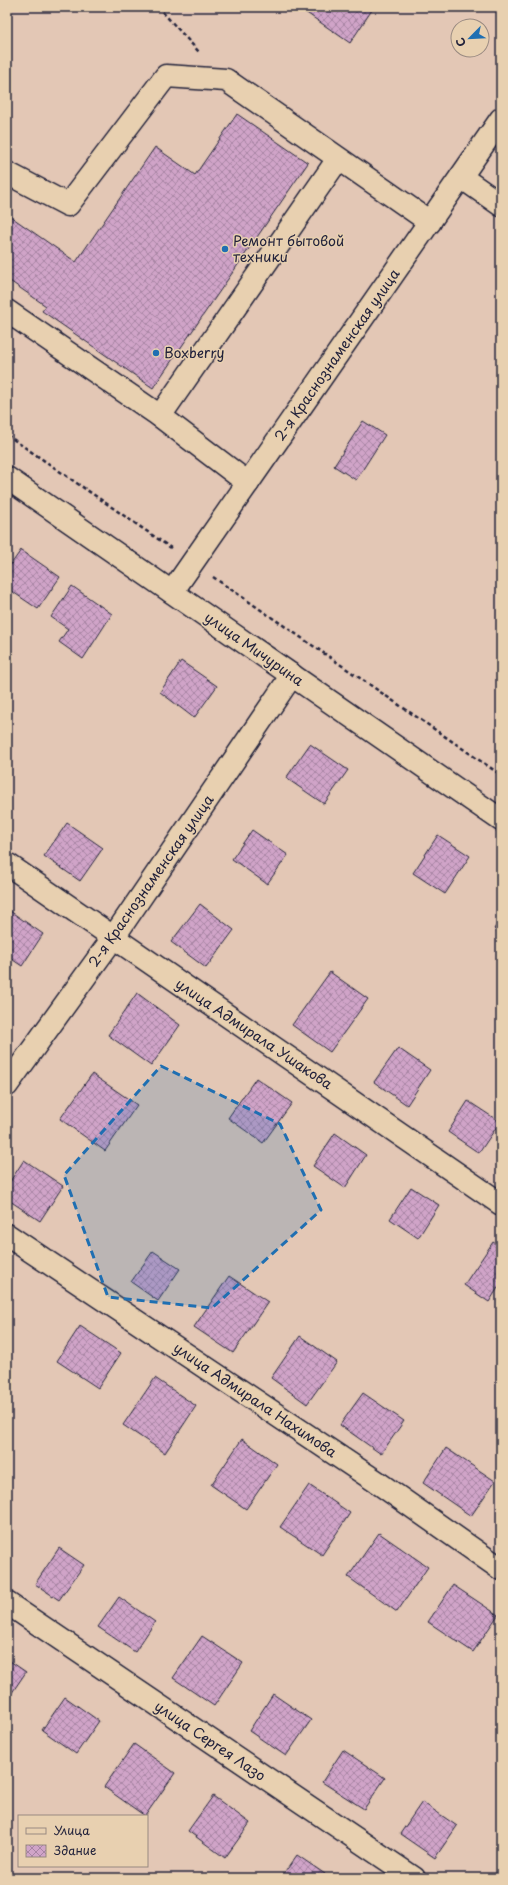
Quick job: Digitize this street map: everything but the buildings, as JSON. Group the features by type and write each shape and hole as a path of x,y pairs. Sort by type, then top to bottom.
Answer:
{"street":[{"path":"7,173 68,205 166,76 226,80 430,222"},
{"name":"2-я Краснознаменская улица","path":"172,592 501,119"},
{"path":"160,416 338,159"},
{"path":"461,177 501,205"},
{"path":"7,311 160,416 248,483"},
{"name":"улица Мичурина","path":"7,478 501,820"},
{"name":"2-я Краснознаменская улица","path":"7,1085 113,938 292,676"},
{"name":"улица Адмирала Ушакова","path":"7,864 501,1204"},
{"name":"улица Адмирала Нахимова","path":"7,1234 377,1482 501,1569"},
{"name":"улица Сергея Лазо","path":"7,1603 414,1878"}],"path":[{"path":"158,7 226,80"},
{"path":"7,435 501,775"}],"highlighted area":[{"path":"161,1066 280,1124 321,1210 212,1308 108,1297 64,1175"}],"place":[{"name":"Ремонт бытовой техники","path":"225,249"},
{"name":"Boxberry","path":"156,353"}]}
